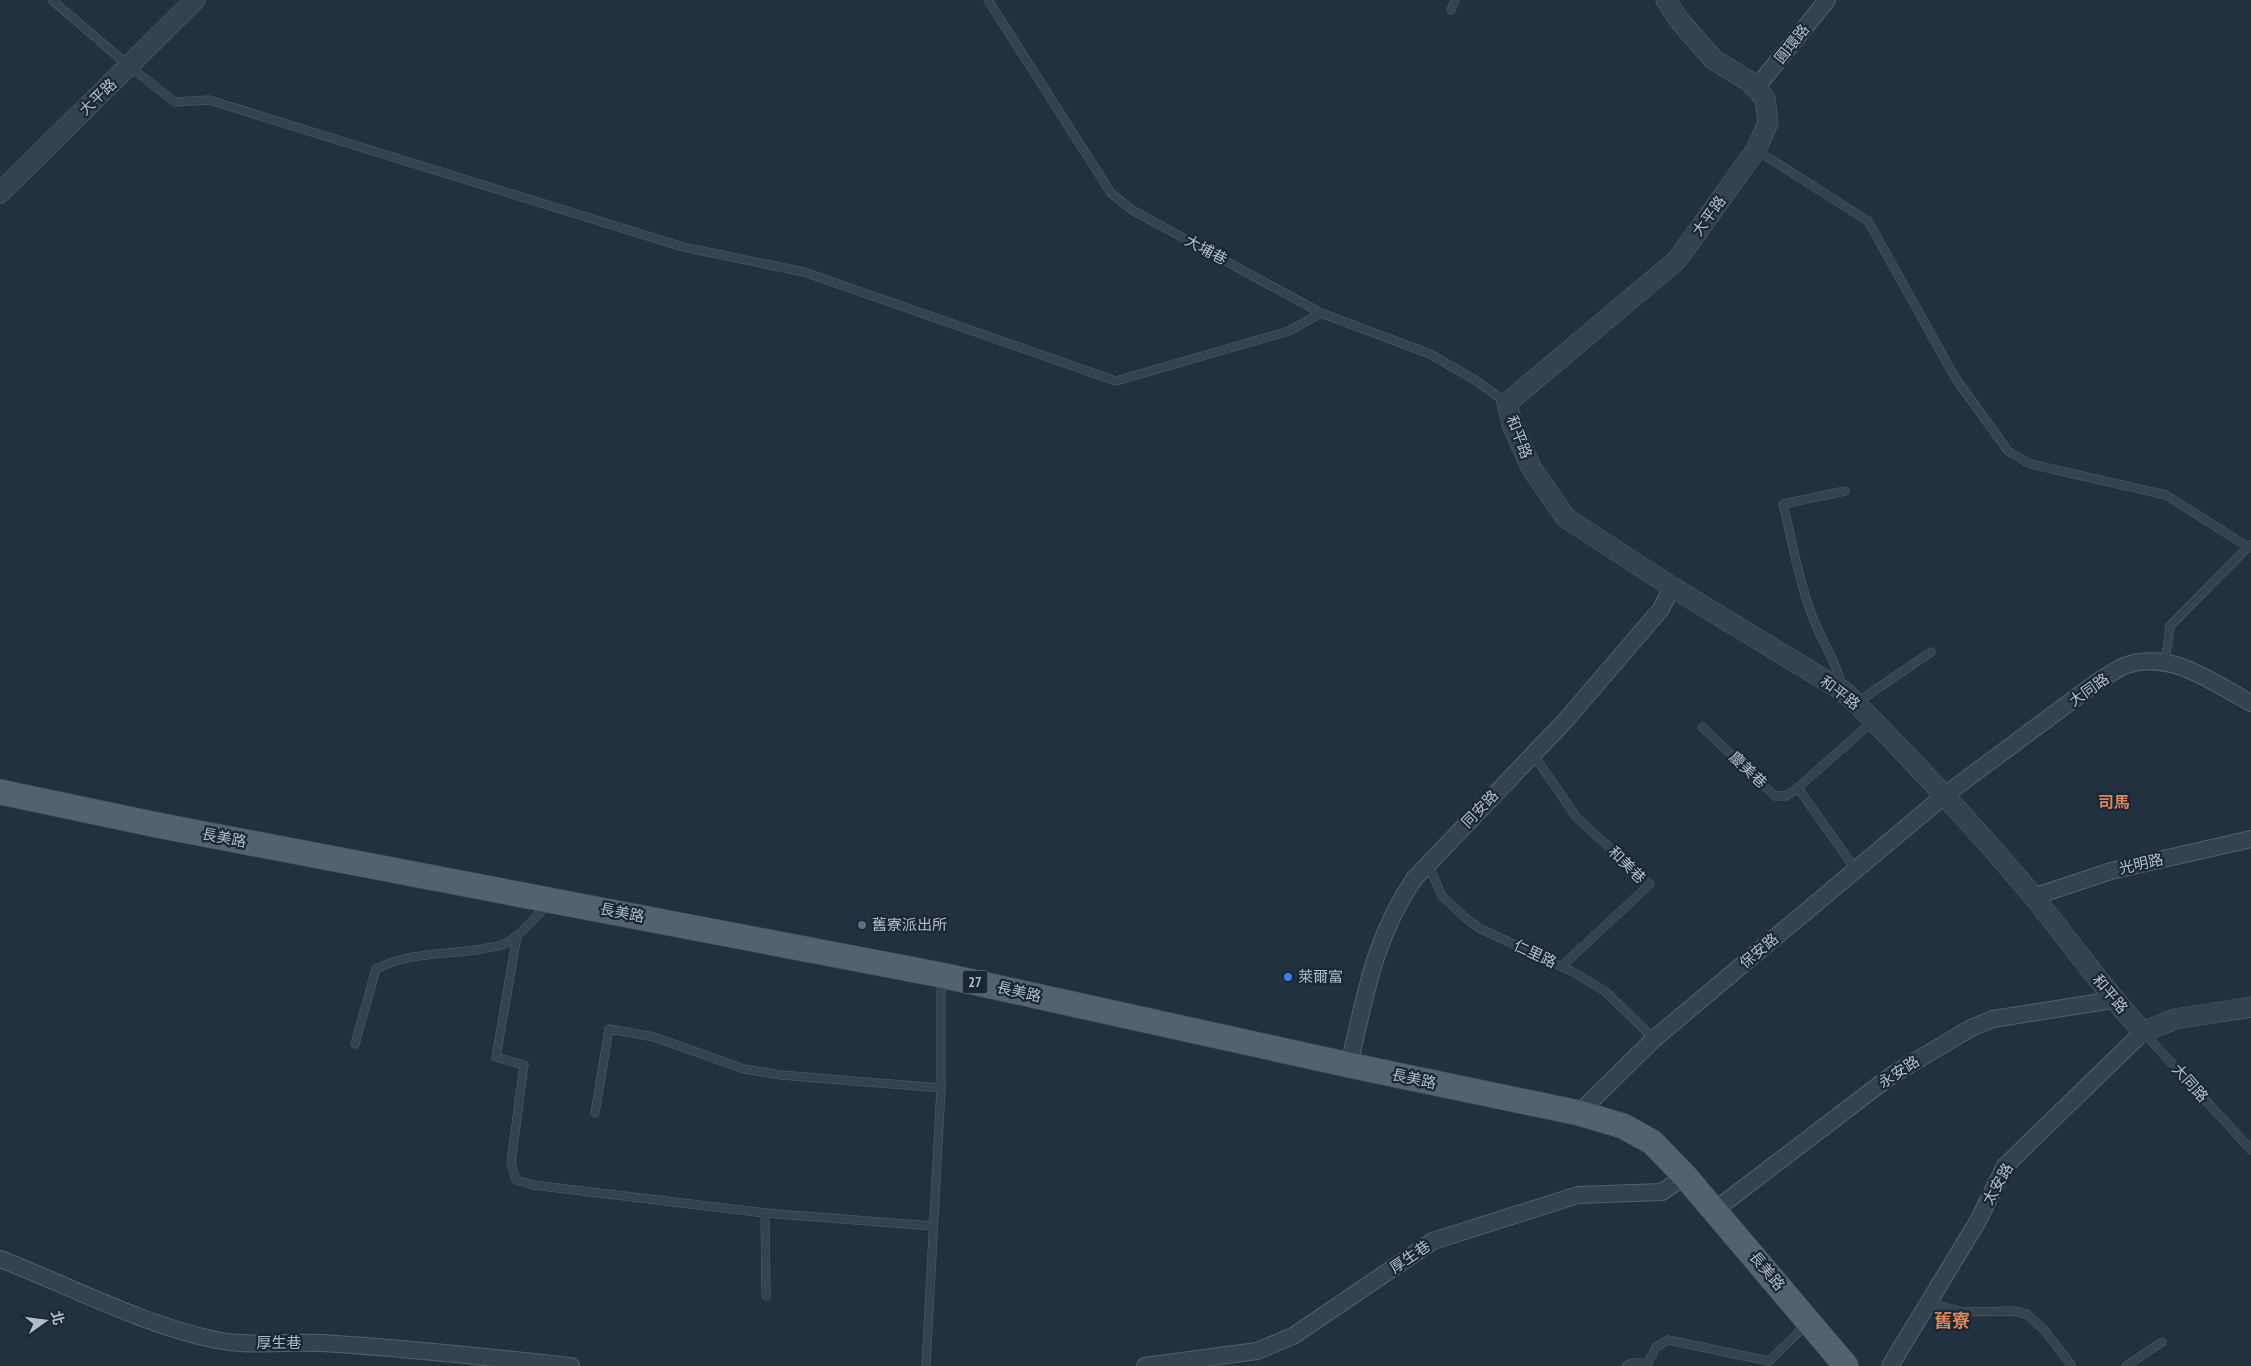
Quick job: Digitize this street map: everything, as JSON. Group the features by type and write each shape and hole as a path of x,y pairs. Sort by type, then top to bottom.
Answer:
{"main road":[{"name":"長美路","path":"0,792 157,825 941,974 1350,1065 1578,1113 1623,1126 1652,1142 1685,1176 1716,1210 1846,1366"}],"street":[{"name":"大平路","path":"0,193 195,0"},
{"name":"大平路","path":"1508,403 1677,260 1756,150 1768,122 1765,98 1750,82 1713,60 1679,20 1666,0"},
{"name":"圓環路","path":"1756,88 1828,0"},
{"name":"和平路","path":"1508,403 1512,425 1532,469 1566,518 1672,587 1850,697 1944,795 2033,897 2113,1000 2143,1032"},
{"name":"同安路","path":"1350,1065 1373,962 1395,906 1427,862 1565,721 1661,609 1672,587"},
{"name":"大同路","path":"1944,795 2098,682 2124,666 2153,660 2180,666 2251,703"},
{"name":"保安路","path":"1578,1113 1654,1039 1944,795"},
{"name":"光明路","path":"2033,897 2111,871 2251,839"},
{"name":"永安路","path":"1716,1210 1892,1075 1970,1028 1993,1019 2113,1000"},
{"path":"2143,1032 2175,1019 2251,1007"},
{"name":"太安路","path":"1890,1366 1930,1303 1978,1221 2005,1166 2143,1032"},
{"name":"厚生巷","path":"1145,1366 1257,1350 1293,1336 1433,1241 1578,1195 1662,1192 1685,1176"},
{"name":"厚生巷","path":"0,1259 152,1321 217,1340 260,1344 316,1342 406,1348 571,1366"}],"lane":[{"path":"52,0 129,66 175,102 209,100 683,247 804,272 1116,382 1289,331 1321,313"},
{"name":"大埔巷","path":"988,0 1111,193 1132,210 1321,313 1430,354 1475,380 1508,403"},
{"path":"1451,10 1454,0"},
{"path":"1756,150 1868,221 1956,379 2008,451 2030,464 2166,495 2249,545 2178,615 2170,626 2165,662"},
{"path":"1846,491 1783,504 1815,623 1838,667 1850,697 1931,652"},
{"name":"慶美巷","path":"1702,727 1775,796 1785,796 1798,788 1874,721"},
{"name":"和美巷","path":"1533,754 1577,818 1650,884 1562,967"},
{"path":"1798,788 1856,870"},
{"name":"仁里路","path":"1427,862 1442,896 1468,920 1481,929 1562,967 1606,992 1654,1039"},
{"path":"355,1044 376,969 389,962 414,957 457,953 503,945 517,936 552,900"},
{"path":"517,936 496,1057 524,1065 511,1163 516,1180 533,1185 765,1213 933,1226"},
{"path":"926,1366 941,1088 941,974"},
{"path":"595,1113 608,1029 654,1038 744,1069 780,1075 941,1088"},
{"name":"大同路","path":"2143,1032 2251,1150"},
{"path":"765,1213 766,1296"},
{"path":"1930,1303 1963,1312 2013,1310 2027,1314 2045,1331 2072,1366"},
{"path":"1626,1366 1632,1363 1648,1363 1656,1347 1668,1340 1769,1361 1809,1322"},
{"path":"2126,1366 2162,1342"}],"place":[{"name":"舊寮派出所","path":"862,925"},
{"name":"萊爾富","path":"1288,977"}],"district":[{"name":"司馬","path":"2114,802"},
{"name":"舊寮","path":"1952,1321"}]}
